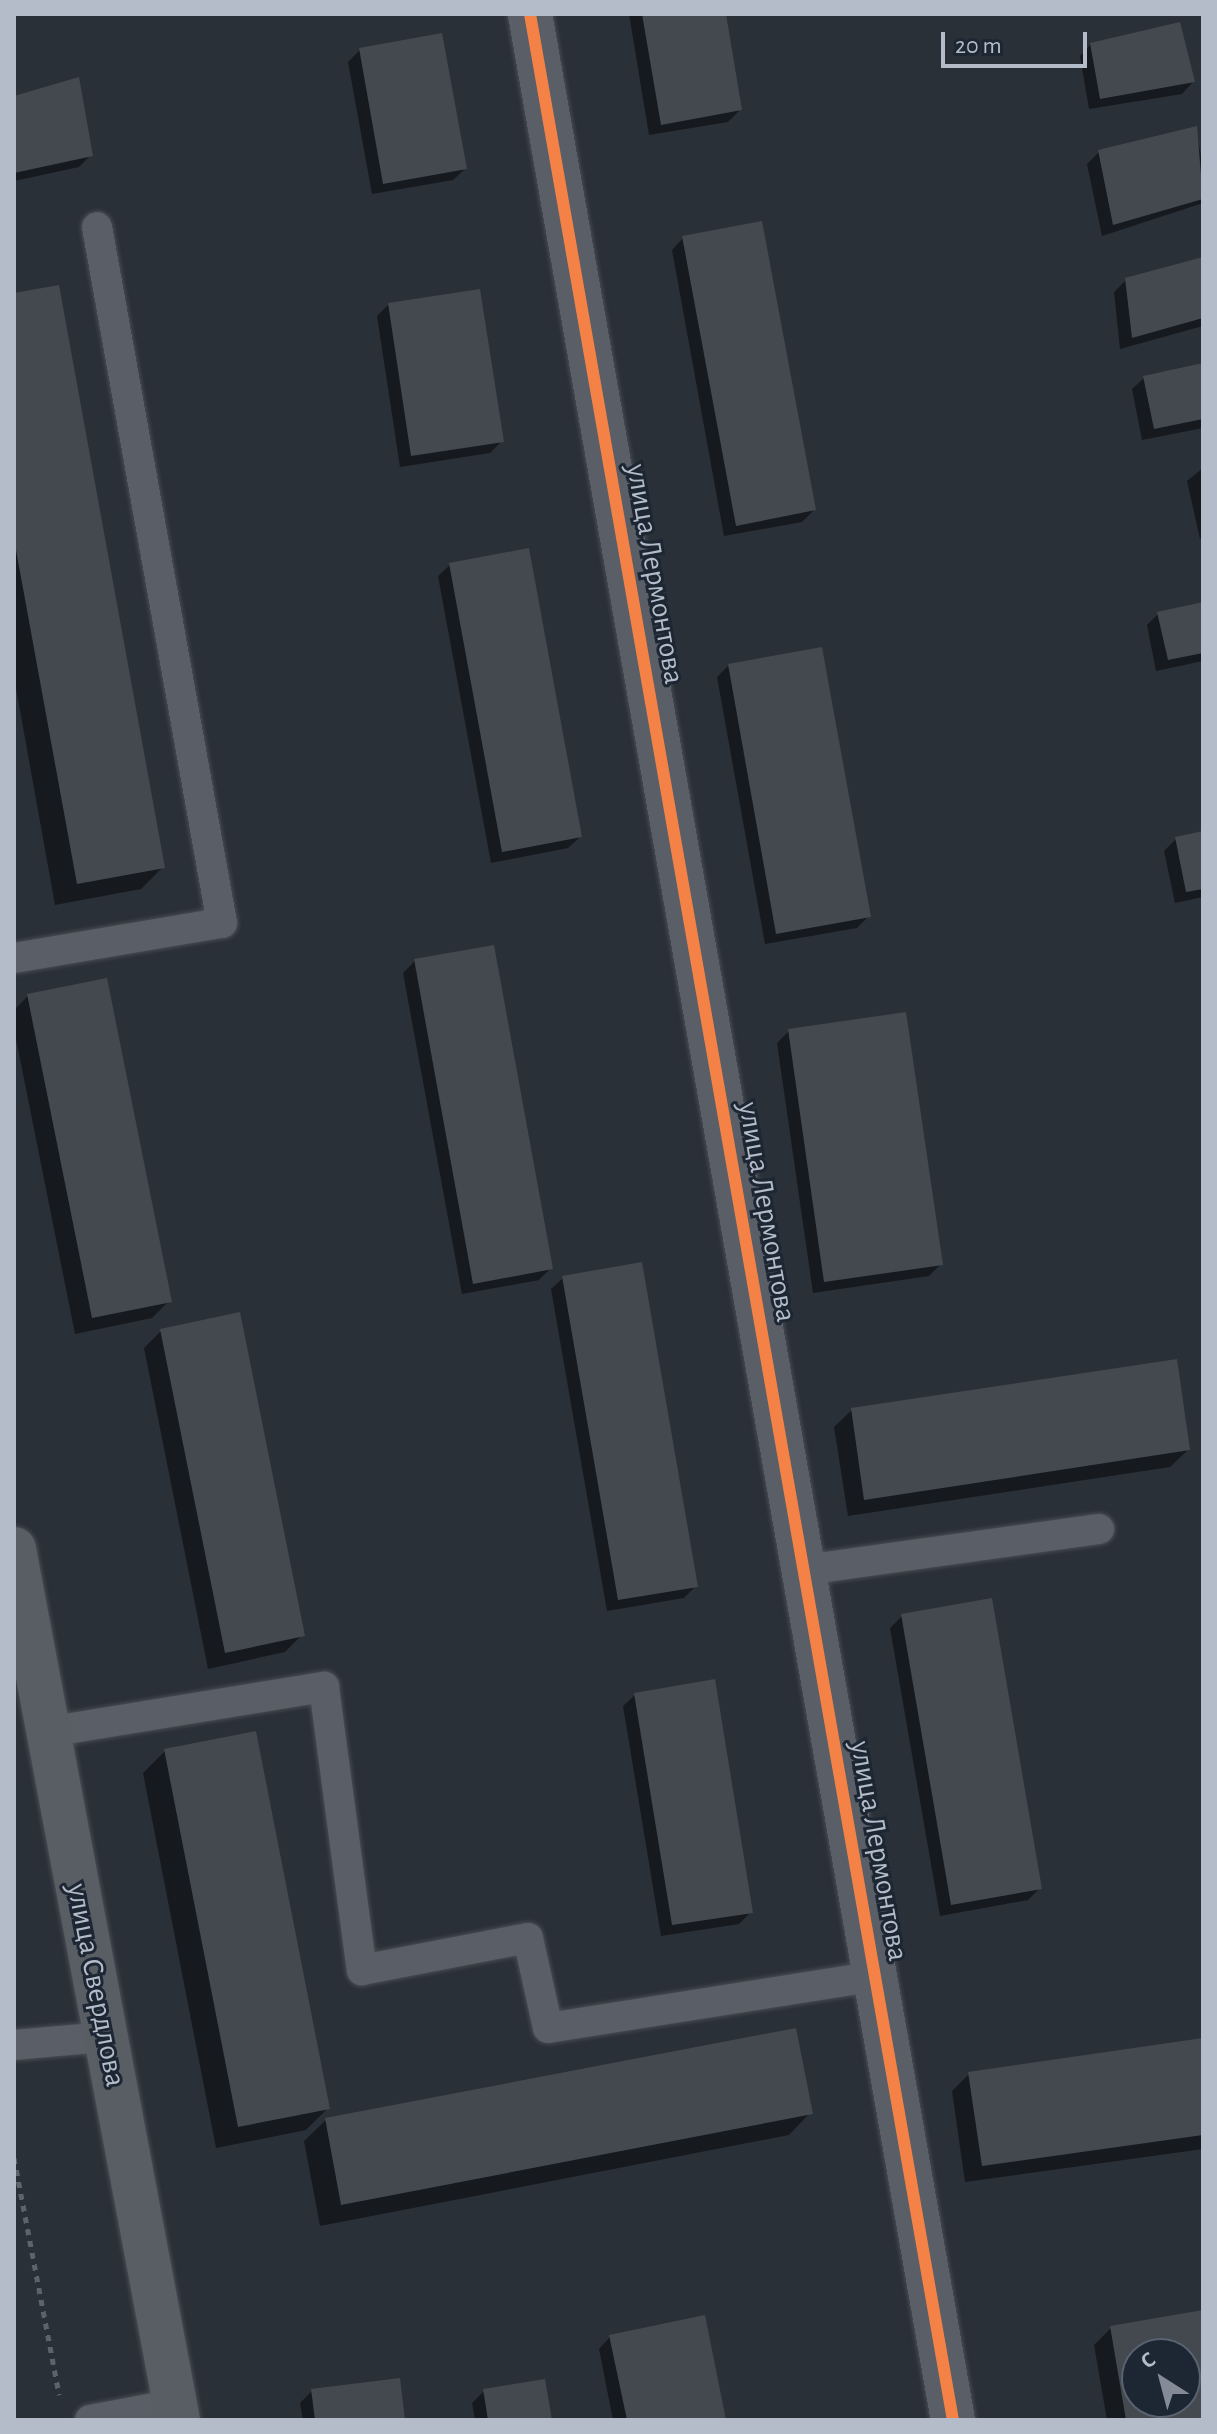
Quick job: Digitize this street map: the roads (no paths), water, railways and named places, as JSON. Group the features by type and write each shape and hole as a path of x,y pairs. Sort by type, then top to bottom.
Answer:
{"main road":[{"name":"улица Свердлова","path":"14,1549 177,2412"}],"street":[{"name":"улица Лермонтова","path":"530,14 953,2420"}],"lane":[{"path":"14,958 222,923 97,227"},
{"path":"804,1570 1099,1529"},
{"path":"48,1732 324,1687 362,1970 528,1938 548,2028 875,1976"},
{"path":"14,2045 106,2037"},
{"path":"90,2420 177,2412"}]}
